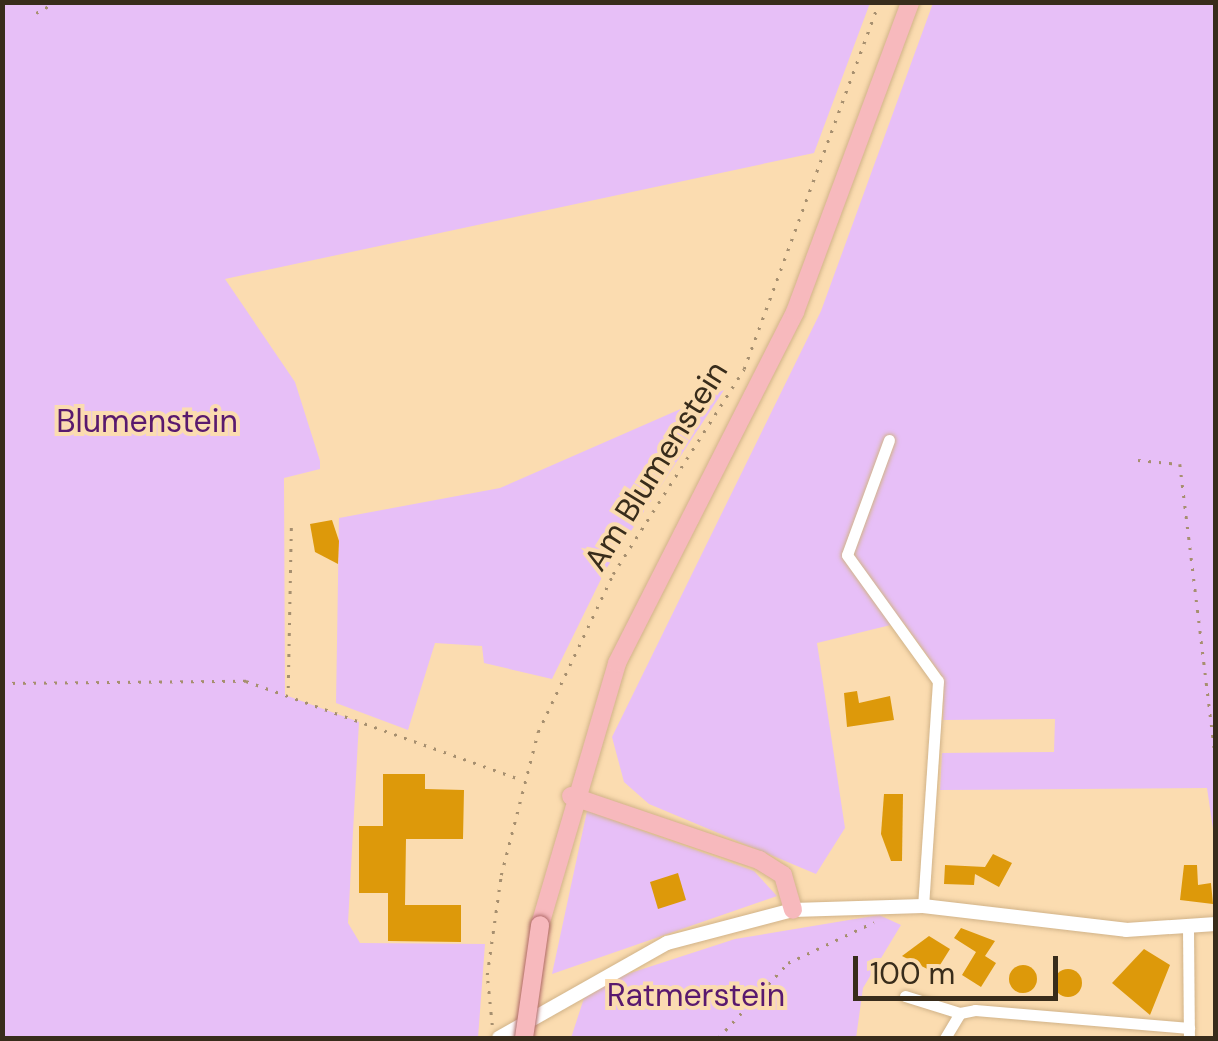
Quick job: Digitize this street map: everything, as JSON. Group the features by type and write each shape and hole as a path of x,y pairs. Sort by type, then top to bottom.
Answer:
{"main road":[{"path":"524,1038 540,925 571,796 617,663 795,312 910,2"},
{"path":"571,796 759,860 783,875 793,910"}],"street":[{"path":"889,440 846,555 938,681 924,906"},
{"path":"497,1038 667,943 793,910 901,905 1068,926 1188,929 1216,924"},
{"path":"905,996 960,1014 1189,1033 1188,929"},
{"path":"945,1038 960,1014"}],"path":[{"path":"36,13 56,2"},
{"name":"Am Blumenstein","path":"497,1038 489,952 521,780 612,574 744,370 878,2"},
{"path":"1138,460 1180,464 1216,761"},
{"path":"288,689 291,527"},
{"path":"2,682 86,686 117,676 288,689 521,780"},
{"path":"718,1038 788,963 901,905"}],"green space":[{"name":"Blumenstein","path":"2,3 870,3 814,153 225,279 295,382 320,461 320,469 284,478 285,695 359,722 348,923 360,943 485,944 478,1038 3,1038"},
{"path":"933,3 1215,3 1215,843 1207,788 940,790 942,753 1054,752 1055,719 943,720 944,679 903,622 817,643 845,828 816,874 649,804 624,782 612,737 821,311"},
{"path":"724,390 606,569 552,679 484,663 482,646 435,643 408,730 336,703 339,518 500,488"},
{"path":"587,811 754,871 777,896 552,974"},
{"name":"Ratmerstein","path":"879,915 901,925 863,988 856,1038 571,1038 585,995 615,978 735,939"}],"building":[{"path":"332,520 339,541 338,564 315,552 310,524"},
{"path":"857,691 859,703 890,696 894,720 847,727 844,693"},
{"path":"383,774 425,774 425,789 464,790 463,839 406,839 405,905 461,905 461,942 388,941 388,893 359,893 359,826 383,826"},
{"path":"884,794 903,794 902,861 891,861 881,834"},
{"path":"993,854 1012,863 999,887 975,874 974,885 944,884 945,865 985,867"},
{"path":"1184,865 1197,865 1198,885 1211,883 1213,904 1180,900"},
{"path":"678,873 686,900 658,909 650,882"},
{"path":"961,928 995,941 985,956 996,963 981,987 962,975 976,952 954,938"},
{"path":"929,936 950,949 935,973 902,956"},
{"path":"1144,949 1170,965 1150,1015 1112,983"},
{"path":"1023,965 1033,969 1037,979 1033,989 1023,993 1013,989 1009,979 1013,969"},
{"path":"1068,969 1078,973 1082,983 1078,993 1068,997 1058,993 1054,983 1058,973"}]}
